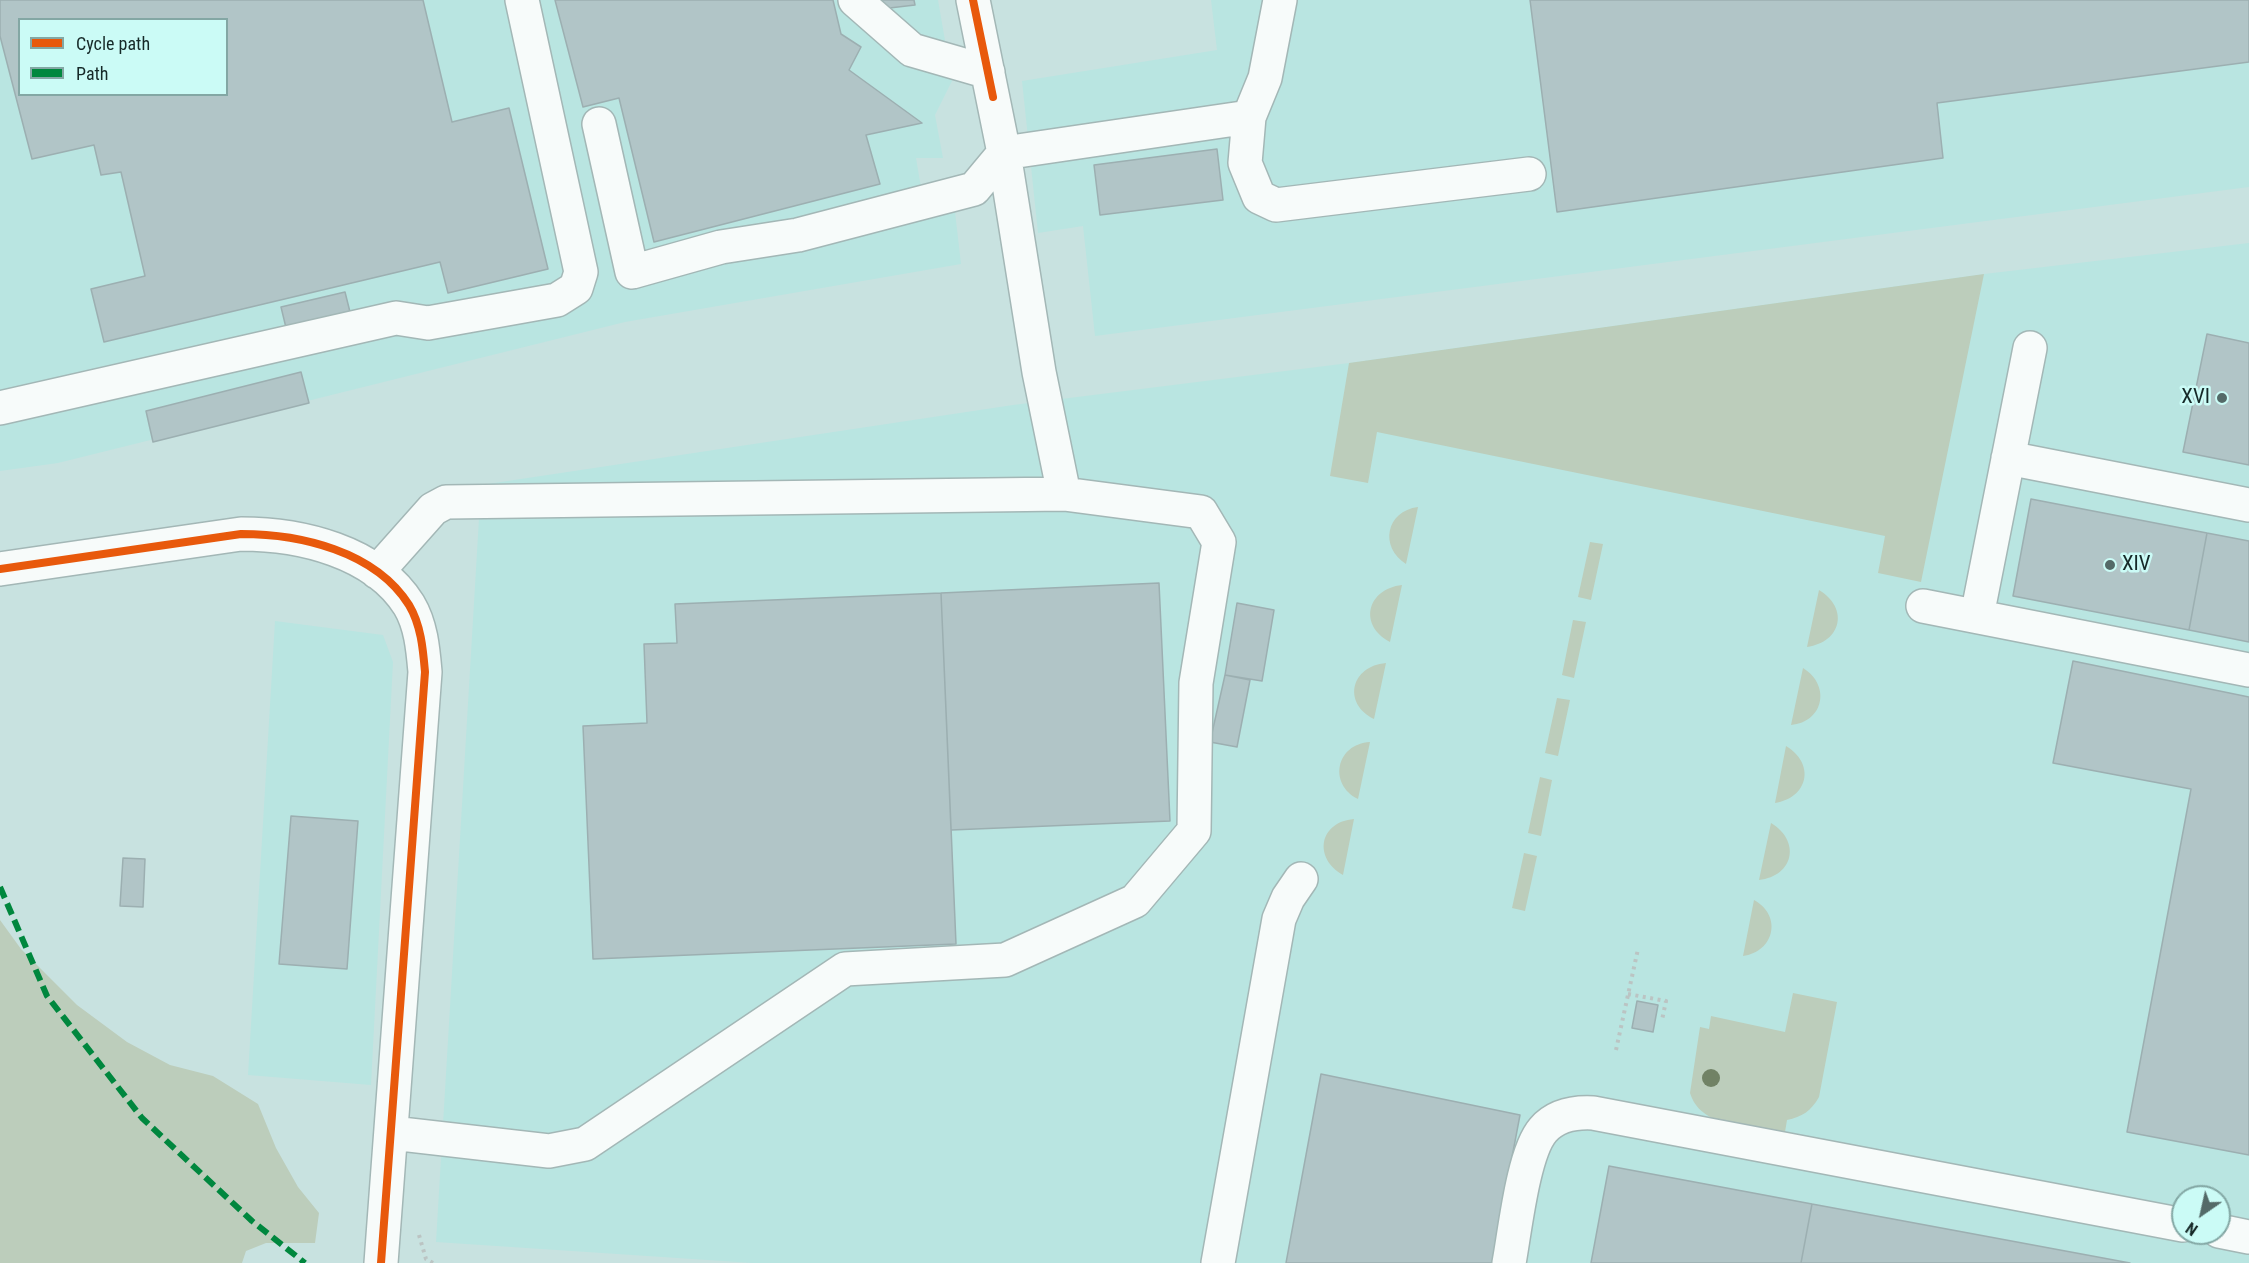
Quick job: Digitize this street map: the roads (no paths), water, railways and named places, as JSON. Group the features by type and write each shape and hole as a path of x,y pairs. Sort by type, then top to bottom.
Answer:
{"street":[{"path":"0,408 396,318 428,323 557,300 576,288 581,272 522,0"},
{"path":"855,0 912,50 990,84"},
{"path":"973,0 1004,153 1039,372 1064,494"},
{"path":"1280,0 1265,78 1249,117 1245,163 1258,197 1276,205 1529,174"},
{"path":"599,124 632,272 721,247 798,235 974,189 1004,153 1249,117"},
{"path":"1977,616 2030,348"},
{"path":"2008,458 2249,505"},
{"path":"377,572 433,509 446,502 1064,494 1201,512 1219,542 1196,683 1194,831 1135,901 1005,960 845,969 585,1144 549,1151 392,1133"},
{"path":"0,569 241,534 275,534 331,548 377,572 409,605 422,637 425,672 381,1263"},
{"path":"1923,606 2249,670"},
{"path":"1218,1263 1279,919 1288,898 1301,879"},
{"path":"1509,1263 1533,1147 1543,1130 1551,1122 1571,1113 1593,1113 2171,1223"},
{"path":"2231,1233 2249,1237"}],"place":[{"name":"XVI","path":"2222,398"},
{"name":"XIV","path":"2110,565"}]}
